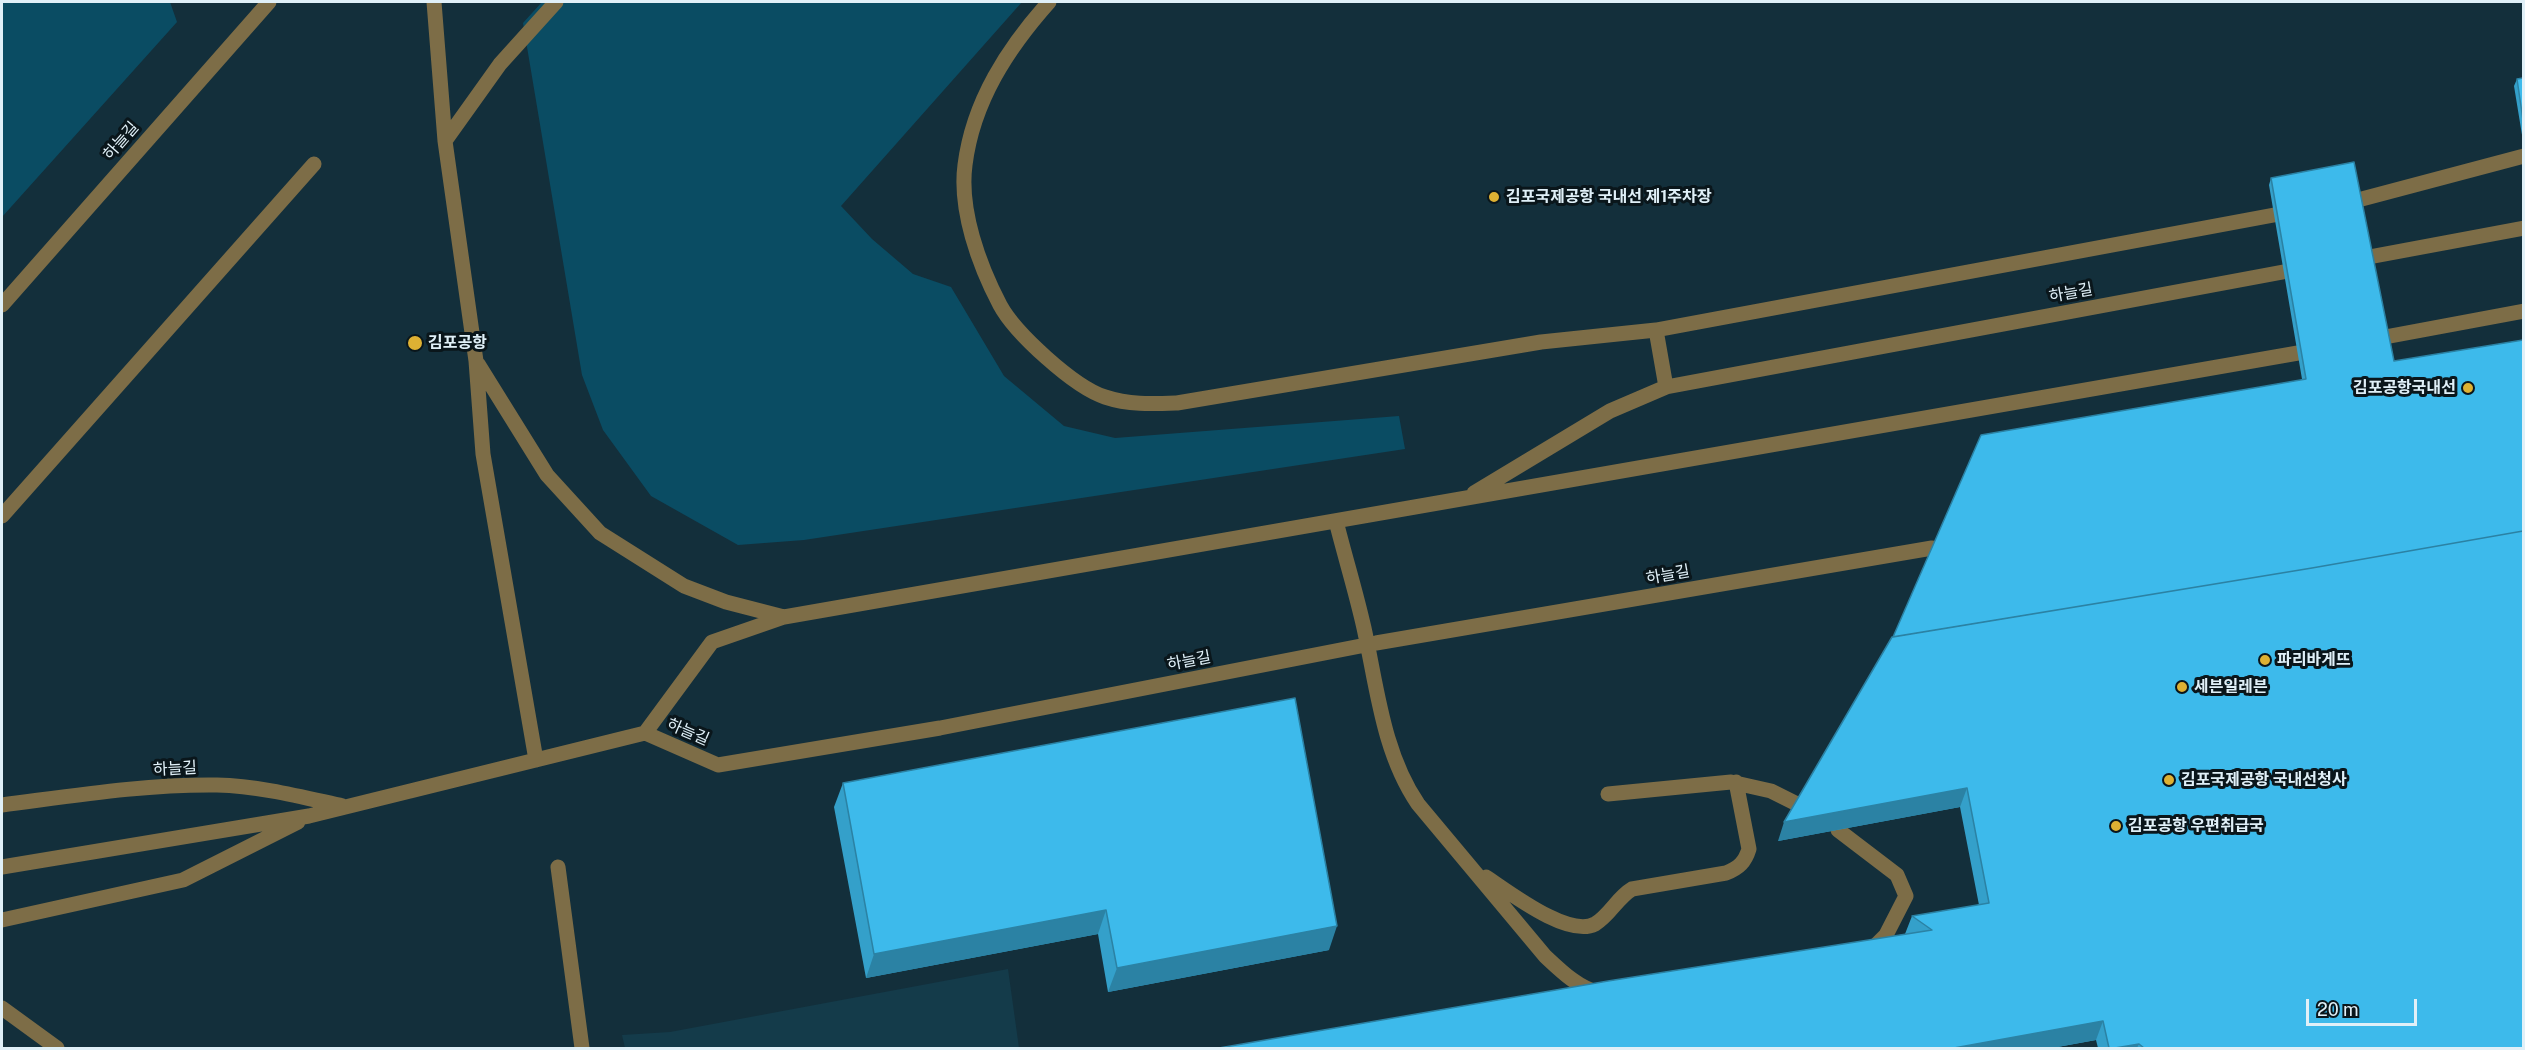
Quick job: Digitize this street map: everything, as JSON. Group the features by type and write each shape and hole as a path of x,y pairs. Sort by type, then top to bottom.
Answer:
{"lane":[{"name":"하늘길","path":"2,305 269,2"},
{"name":"하늘길","path":"434,2 445,141 477,361 483,454 536,760"},
{"path":"445,141 500,64 556,2"},
{"path":"1049,2 1024,30 996,70 974,125 965,166 966,208 981,260 1000,306 1032,343 1066,374 1102,396 1137,405 1177,403 1541,342 1656,330 2274,215"},
{"path":"2358,200 2523,156"},
{"path":"2,516 314,164"},
{"path":"2369,257 2523,228"},
{"name":"하늘길","path":"1466,498 1611,411 1666,387 2283,272"},
{"path":"2385,337 2523,311"},
{"path":"1656,330 1666,387"},
{"name":"하늘길","path":"1932,548 1376,643 940,728 718,765 645,733 712,642 784,617 2298,353"},
{"name":"하늘길","path":"477,361 547,475 600,533 684,586 726,602 784,617"},
{"path":"1336,521 1361,612 1390,745 1402,780 1545,956 1563,972 1597,993 1614,992"},
{"path":"2,867 309,816 645,733"},
{"path":"1608,794 1706,782 1736,782 1771,791 1799,805"},
{"path":"1475,871 1563,923 1582,928 1593,925 1602,919 1620,896 1632,889 1737,869 1746,860 1749,849 1736,782"},
{"name":"하늘길","path":"2,805 91,794 218,785 266,789 350,807"},
{"path":"2,920 183,880 309,816"},
{"path":"1838,830 1897,874 1906,896 1898,914 1877,946 1866,953 1855,955"},
{"path":"558,867 582,1048"},
{"path":"2,1008 57,1048"}],"shaded area":[{"path":"2,2 170,2 177,22 2,217"},
{"path":"542,2 1022,2 841,206 872,239 913,274 951,287 1004,376 1064,426 1115,438 1399,416 1405,449 804,540 738,545 651,496 603,430 582,375 523,23"},
{"path":"1008,969 1019,1048 625,1048 622,1035 670,1032"}],"building":[{"path":"2523,78 2523,120 2517,79"},
{"path":"2354,162 2394,361 2523,340 2523,531 1893,637 1981,435 2306,379 2271,178"},
{"name":"김포국제공항 국내선청사","path":"2523,531 2523,1048 2144,1048 2139,1044 2109,1048 2103,1021 1954,1048 1219,1048 1608,981 1932,930 1912,916 1989,903 1967,788 1784,822 1892,637"},
{"path":"1295,698 1337,926 1117,968 1106,910 874,954 843,783"}],"place":[{"name":"김포국제공항 국내선 제1주차장","path":"1494,197"},
{"name":"김포공항","path":"415,343"},
{"name":"김포공항국내선","path":"2468,388"},
{"name":"파리바게뜨","path":"2265,660"},
{"name":"세븐일레븐","path":"2182,687"},
{"name":"김포국제공항 국내선청사","path":"2169,780"},
{"name":"김포공항 우편취급국","path":"2116,826"}]}
